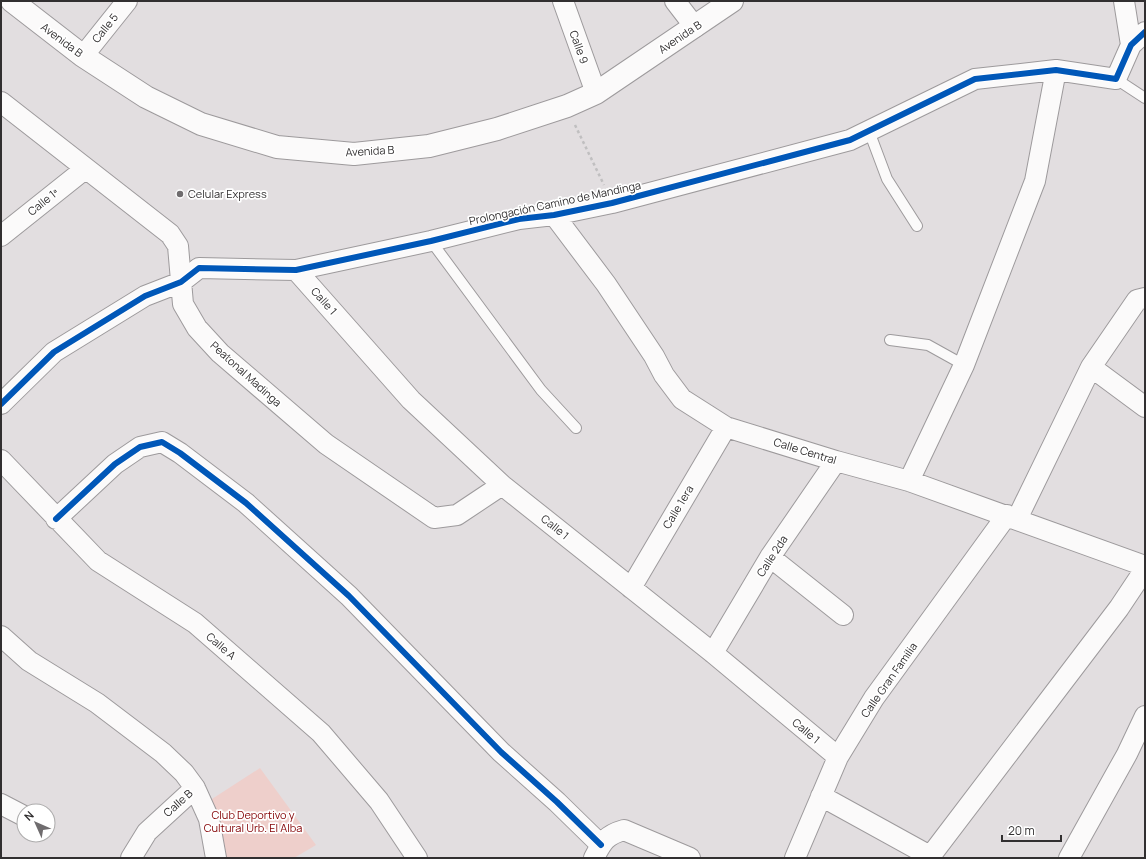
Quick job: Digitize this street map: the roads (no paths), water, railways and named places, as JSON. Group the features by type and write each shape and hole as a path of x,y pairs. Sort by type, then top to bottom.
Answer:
{"main road":[{"name":"Avenida B","path":"12,1 83,56 146,97 201,124 277,147 354,154 429,146 497,129 567,106 596,93 732,1"}],"street":[{"name":"Calle 5","path":"83,56 127,1"},
{"name":"Calle 9","path":"563,1 596,93"},
{"path":"675,1 695,27"},
{"path":"1116,79 1138,39 1124,1"},
{"path":"909,481 964,365 1035,181 1056,70"},
{"name":"Prolongación Camino de Mandinga","path":"1,404 54,352 145,296 181,282 199,268 296,270 431,241 519,219 554,214 612,202 850,140 975,79 1056,70 1116,79"},
{"name":"Peatonal Madinga","path":"1,102 84,169 170,234 178,246 183,304 197,328 220,353 326,444 434,518 457,515 502,485"},
{"name":"Calle 1ª","path":"1,236 84,169"},
{"name":"Calle Central","path":"554,214 606,284 654,356 664,375 682,399 726,427 836,461 909,481 1145,566"},
{"name":"Calle 1","path":"296,270 411,400 502,485 713,653 838,757"},
{"name":"Calle Gran Familia","path":"795,858 838,757 874,698 1012,517 1091,367 1137,300 1145,298"},
{"path":"1091,367 1145,407"},
{"name":"Calle 1era","path":"630,588 726,427"},
{"path":"56,519 115,464 140,448 162,442 180,452 246,503 350,596 501,752 557,802 597,851 610,834 624,830 690,858"},
{"name":"Calle A","path":"1,460 98,561 195,623 321,732 380,801 417,858"},
{"name":"Calle 2da","path":"713,653 770,557 836,461"},
{"path":"770,557 843,615"},
{"path":"821,796 928,855 932,854 1114,614 1145,569"},
{"path":"1,636 29,661 97,703 163,753 184,773 195,788"},
{"path":"1069,858 1127,754 1145,716"},
{"name":"Calle B","path":"131,858 147,832 195,788 209,819 216,858"},
{"path":"1,804 16,812"}],"lane":[{"name":"Prolongación Camino de Mandinga","path":"1116,79 1145,98"},
{"path":"869,131 887,179 917,226"},
{"path":"431,241 541,390 576,428"},
{"path":"890,340 928,345 964,365"}],"place":[{"name":"Celular Express","path":"180,194"}],"park label":[{"name":"Club Deportivo y Cultural Urb. El Alba","path":"253,821"}]}
